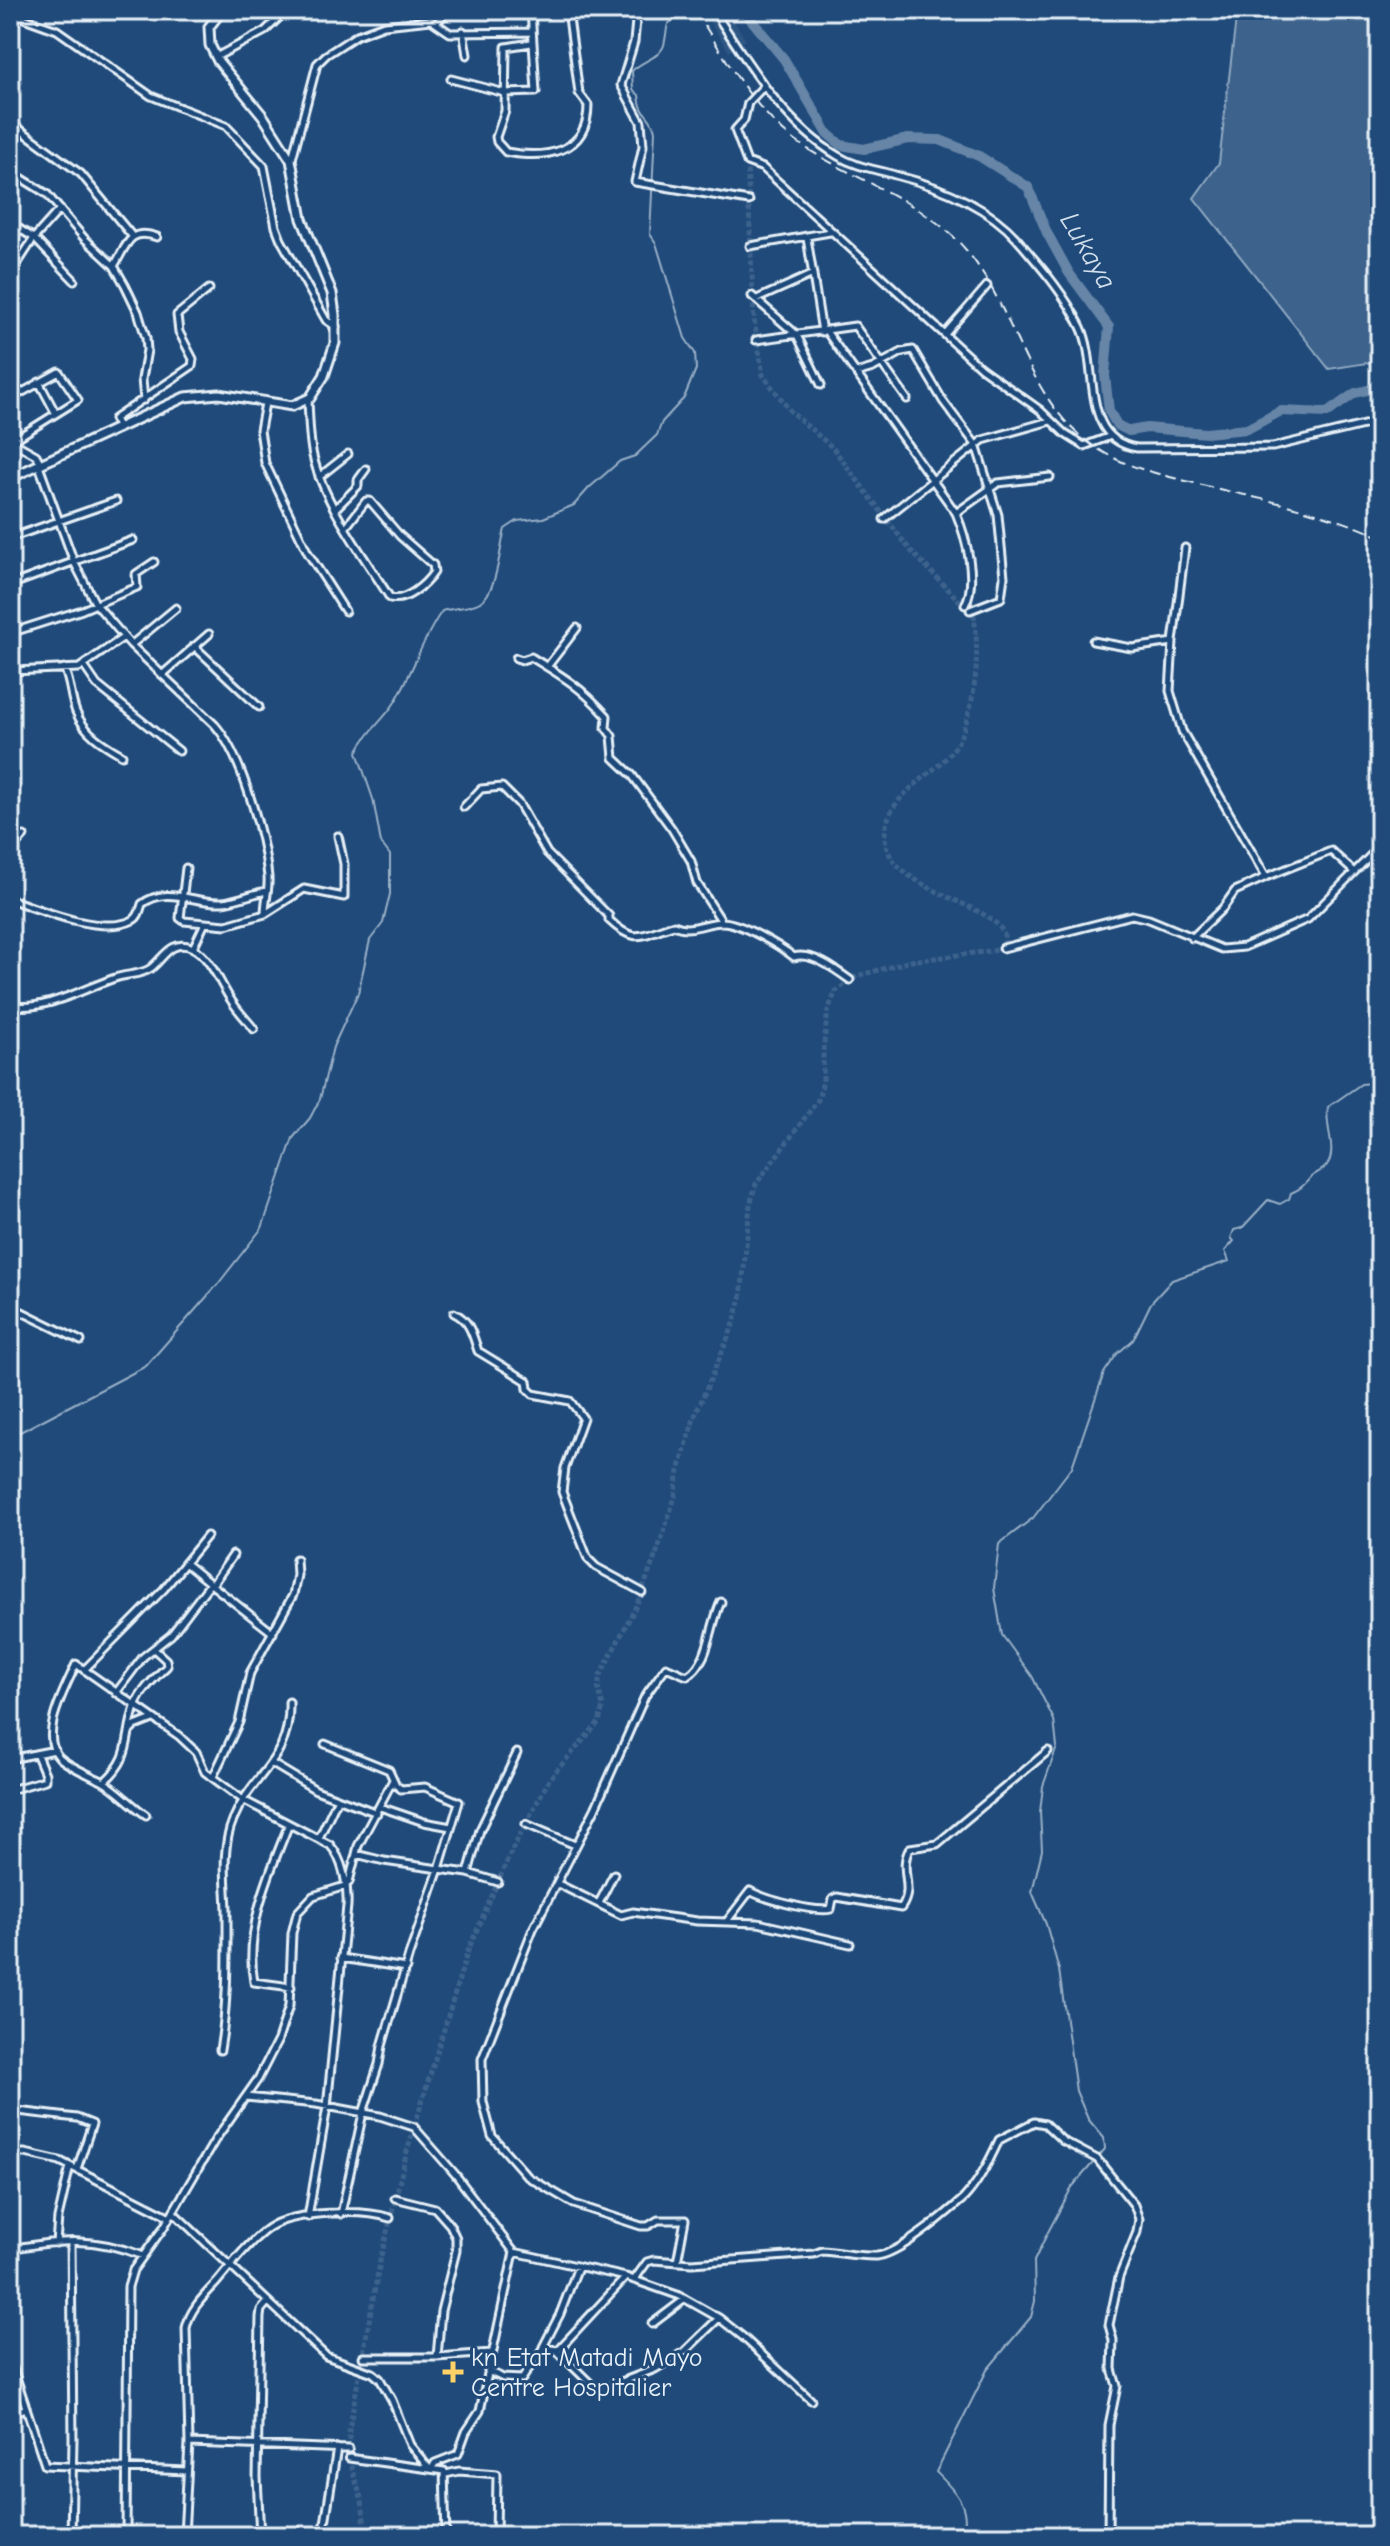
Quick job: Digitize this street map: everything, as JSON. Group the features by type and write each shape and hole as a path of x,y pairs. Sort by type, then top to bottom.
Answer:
{"street":[{"path":"10,478 177,399 197,394 219,394 292,406 308,400 316,391 330,361 336,327 332,293 300,212 291,160 263,116 210,45 209,27 222,10"},
{"path":"216,57 265,31 287,10"},
{"path":"437,22 448,10"},
{"path":"451,79 505,93 536,92 531,10"},
{"path":"531,43 506,47 505,111 496,137 506,152 530,155 570,146 584,131 588,105 579,93 568,10"},
{"path":"637,10 634,42 621,88 641,122 643,146 635,182 749,201"},
{"path":"713,10 764,86 797,123 838,157 865,168 945,189 1013,234 1068,302 1083,332 1091,362 1097,417 1111,436 1123,444 1137,448 1273,447 1380,421"},
{"path":"10,13 57,30 151,96 226,126 264,166 281,240 326,320 336,327"},
{"path":"291,160 311,80 320,59 357,35 375,27 431,20 446,32 531,32"},
{"path":"463,31 467,55"},
{"path":"764,86 748,103 744,120 735,130 747,162 763,168 981,368 1038,409 1065,434 1084,446 1111,436"},
{"path":"10,122 81,174 132,236"},
{"path":"10,171 41,189 84,238 114,266 132,296 144,330 147,350 142,379 144,400"},
{"path":"10,275 34,238 60,209"},
{"path":"10,223 34,238 74,280"},
{"path":"114,266 132,236 142,232 157,237"},
{"path":"750,246 831,232"},
{"path":"807,238 824,332 956,513 966,538 971,591 968,608 998,600 1002,596 998,515 976,445 943,401 914,352 902,352 856,373"},
{"path":"813,274 755,298 797,335 821,385"},
{"path":"946,333 987,286"},
{"path":"119,428 114,419 192,366 193,359 179,332 177,315 209,289"},
{"path":"756,340 857,327 907,399"},
{"path":"10,399 59,372 78,400 11,441 36,455 74,562 95,603 131,645 215,725 234,756 261,837 268,878 265,914"},
{"path":"39,382 55,412"},
{"path":"308,400 312,452 319,477 346,527 393,600 421,587 434,572 433,565 400,536 370,501 366,501 346,527"},
{"path":"265,403 260,430 265,463 308,553 345,611"},
{"path":"884,519 985,439 1050,421"},
{"path":"319,477 348,454"},
{"path":"336,508 358,486 358,480 366,469"},
{"path":"956,513 1001,482 1050,477"},
{"path":"10,538 116,501"},
{"path":"10,585 133,540"},
{"path":"1185,548 1173,642 1170,699 1182,731 1266,877"},
{"path":"10,633 82,610 138,586 136,574 154,562"},
{"path":"131,645 176,608"},
{"path":"547,667 577,628"},
{"path":"162,675 209,634"},
{"path":"12,671 84,666 124,637"},
{"path":"1093,641 1132,648 1173,642"},
{"path":"194,646 259,707"},
{"path":"516,658 531,657 580,687 607,716 606,728 612,737 614,758 632,775 672,829 691,861 699,886 722,922"},
{"path":"84,666 97,685 179,751"},
{"path":"64,668 76,713 91,735 122,755"},
{"path":"464,807 481,789 502,787 521,806 547,853 609,916 609,920 629,934 640,938 643,934 674,925 699,929 722,922 755,931 765,941 794,957 799,955 829,965 850,980"},
{"path":"10,851 24,836"},
{"path":"186,868 181,919 226,925 265,914 304,889 344,897 344,864 338,836"},
{"path":"1003,948 1132,915 1222,949 1244,947 1308,919 1380,846"},
{"path":"1192,938 1223,908 1235,891 1266,877 1331,851 1353,871"},
{"path":"10,899 66,917 108,925 134,920 142,904 148,899 162,896 181,895 226,902 267,891"},
{"path":"193,948 205,923"},
{"path":"10,1005 22,1007 53,1002 115,978 146,971 176,945 193,948 210,966 233,1004 254,1029"},
{"path":"10,1306 81,1341"},
{"path":"454,1313 463,1318 473,1332 478,1351 527,1381 528,1389 533,1394 570,1401 583,1418 565,1468 563,1494 588,1559 596,1567 642,1592"},
{"path":"84,1670 157,1597 207,1536"},
{"path":"116,1693 143,1657 155,1650 179,1626 233,1555"},
{"path":"213,1777 239,1722 250,1673 293,1595 296,1559"},
{"path":"185,1563 273,1633"},
{"path":"677,2262 685,2220 658,2220 641,2226 574,2204 528,2177 492,2136 487,2122 482,2059 529,1937 595,1809 645,1696 666,1667 687,1676 692,1674 707,1647 721,1602"},
{"path":"104,1782 121,1764 135,1706 143,1692 167,1666 166,1660 155,1650"},
{"path":"146,1815 104,1782 60,1758 55,1750 50,1733 54,1716 76,1664 191,1747 202,1768 243,1800 335,1849 347,1906 327,2107 308,2217"},
{"path":"220,2050 227,1979 225,1850 233,1819 243,1800 271,1763 289,1731 289,1702"},
{"path":"129,1732 135,1726 153,1719"},
{"path":"325,1744 391,1771 393,1780 401,1789 425,1787 457,1799 459,1804 363,2113 341,2214"},
{"path":"10,1759 55,1750"},
{"path":"727,1921 748,1891 772,1901 823,1910 831,1909 833,1899 837,1897 901,1908 908,1891 904,1859 910,1848 937,1844 1048,1751"},
{"path":"468,1873 480,1830 517,1753"},
{"path":"10,1790 45,1780 37,1755"},
{"path":"271,1763 337,1800 451,1827"},
{"path":"126,2536 128,2287 133,2270 171,2215 278,2040 286,2021 291,1987 292,1933 297,1913 313,1896 345,1886 351,1876 356,1854 393,1780"},
{"path":"319,1838 337,1800"},
{"path":"289,1824 263,1896 252,1960 254,1982 291,1987"},
{"path":"526,1824 575,1845"},
{"path":"356,1854 468,1873 498,1882"},
{"path":"599,1903 614,1874"},
{"path":"558,1884 621,1915 633,1912 697,1921 758,1923 850,1944"},
{"path":"341,1958 406,1968"},
{"path":"245,2097 363,2113 394,2119 414,2127 455,2174 514,2252 626,2277 685,2299 719,2318 766,2356 811,2400"},
{"path":"18,2111 77,2118 92,2124 77,2169"},
{"path":"634,2280 647,2262 814,2254 822,2251 875,2256 884,2254 913,2239 963,2198 992,2160 999,2140 1034,2122 1045,2124 1063,2141 1097,2159 1134,2205 1139,2219 1119,2277 1109,2325 1113,2340 1112,2369 1117,2386 1109,2425 1108,2536"},
{"path":"10,2153 25,2153 70,2165 171,2215 231,2265 267,2303 326,2356 373,2373 380,2379 410,2445 430,2468"},
{"path":"56,2243 58,2218 70,2165"},
{"path":"395,2198 435,2208 450,2225 456,2238 456,2251 441,2311 437,2357"},
{"path":"184,2536 189,2443 187,2322 192,2310 267,2229 288,2220 341,2214 374,2214 390,2218"},
{"path":"10,2249 98,2241 143,2256"},
{"path":"71,2242 71,2536"},
{"path":"430,2468 458,2454 466,2432 482,2407 514,2252"},
{"path":"488,2371 503,2378 522,2379 543,2348 560,2314 578,2267"},
{"path":"557,2351 626,2277"},
{"path":"652,2324 685,2299"},
{"path":"260,2536 257,2477 260,2317 267,2303"},
{"path":"543,2348 557,2351 598,2391 655,2369 684,2352 719,2318"},
{"path":"363,2357 492,2353"},
{"path":"10,2359 34,2427 42,2462 47,2466 188,2471"},
{"path":"10,2414 26,2408"},
{"path":"189,2443 260,2443 349,2449"},
{"path":"323,2536 337,2448"},
{"path":"349,2458 430,2468 446,2474"},
{"path":"446,2474 459,2471 497,2474 496,2536"},
{"path":"446,2474 446,2536"}],"shaded area":[{"path":"702,10 727,10 746,40 729,52"},
{"path":"1237,10 1380,10 1380,361 1329,369 1194,198 1219,163"}],"waterway":[{"path":"10,1441 20,1432 146,1366 262,1228 293,1138 310,1118 320,1099 333,1047 358,993 370,940 383,923 390,894 390,855 381,843 373,799 357,752 395,702 442,611 472,606 486,597 494,580 505,529 517,521 543,518 574,505 620,461 635,456 657,435 662,422 684,398 696,369 695,353 685,338 656,243 650,234 655,131 642,108 639,95 633,90 632,71 659,53 664,45 668,24 688,10"},
{"name":"Lukaya","path":"743,10 784,59 828,134 841,145 864,149 908,139 940,140 979,156 1028,187 1047,233 1069,273 1109,327 1105,375 1109,411 1117,425 1129,431 1147,428 1206,433 1247,429 1281,411 1327,413 1355,393 1380,387"},
{"path":"962,2536 965,2516 960,2500 936,2472 987,2370 1031,2317 1035,2301 1034,2261 1072,2187 1105,2149 1104,2138 1088,2119 1076,2091 1059,1970 1046,1924 1032,1892 1042,1850 1040,1812 1043,1786 1057,1747 1054,1720 1032,1676 1002,1635 994,1588 999,1544 1033,1518 1072,1467 1104,1373 1117,1354 1133,1340 1151,1303 1172,1280 1229,1261 1225,1251 1234,1241 1231,1238 1234,1230 1242,1228 1268,1200 1280,1204 1289,1199 1291,1193 1327,1165 1331,1153 1328,1107 1361,1084 1380,1082"}],"tunnel":[{"path":"366,2536 362,2501 350,2463 349,2430 380,2261 406,2155 467,1953 512,1850 550,1778 599,1722 603,1707 598,1687 600,1676 637,1604 657,1552 675,1497 694,1418 733,1326 741,1298 750,1205 756,1184 818,1100 823,1081 828,1010 836,991 857,976 911,961 1003,948 1003,933 993,921 927,887 906,873 891,857 885,836 887,820 894,807 903,795 950,754 964,728 975,680 977,647 974,616 910,550 833,448 791,412 763,375 754,320 747,162"}],"railway":[{"path":"695,10 742,84 786,133 824,159 931,218 966,250 999,302 1040,385 1057,411 1077,433 1103,452 1136,467 1312,512 1380,537"}],"place":[{"name":"kn Etat Matadi Mayo Centre Hospitalier","path":"453,2372"}]}
